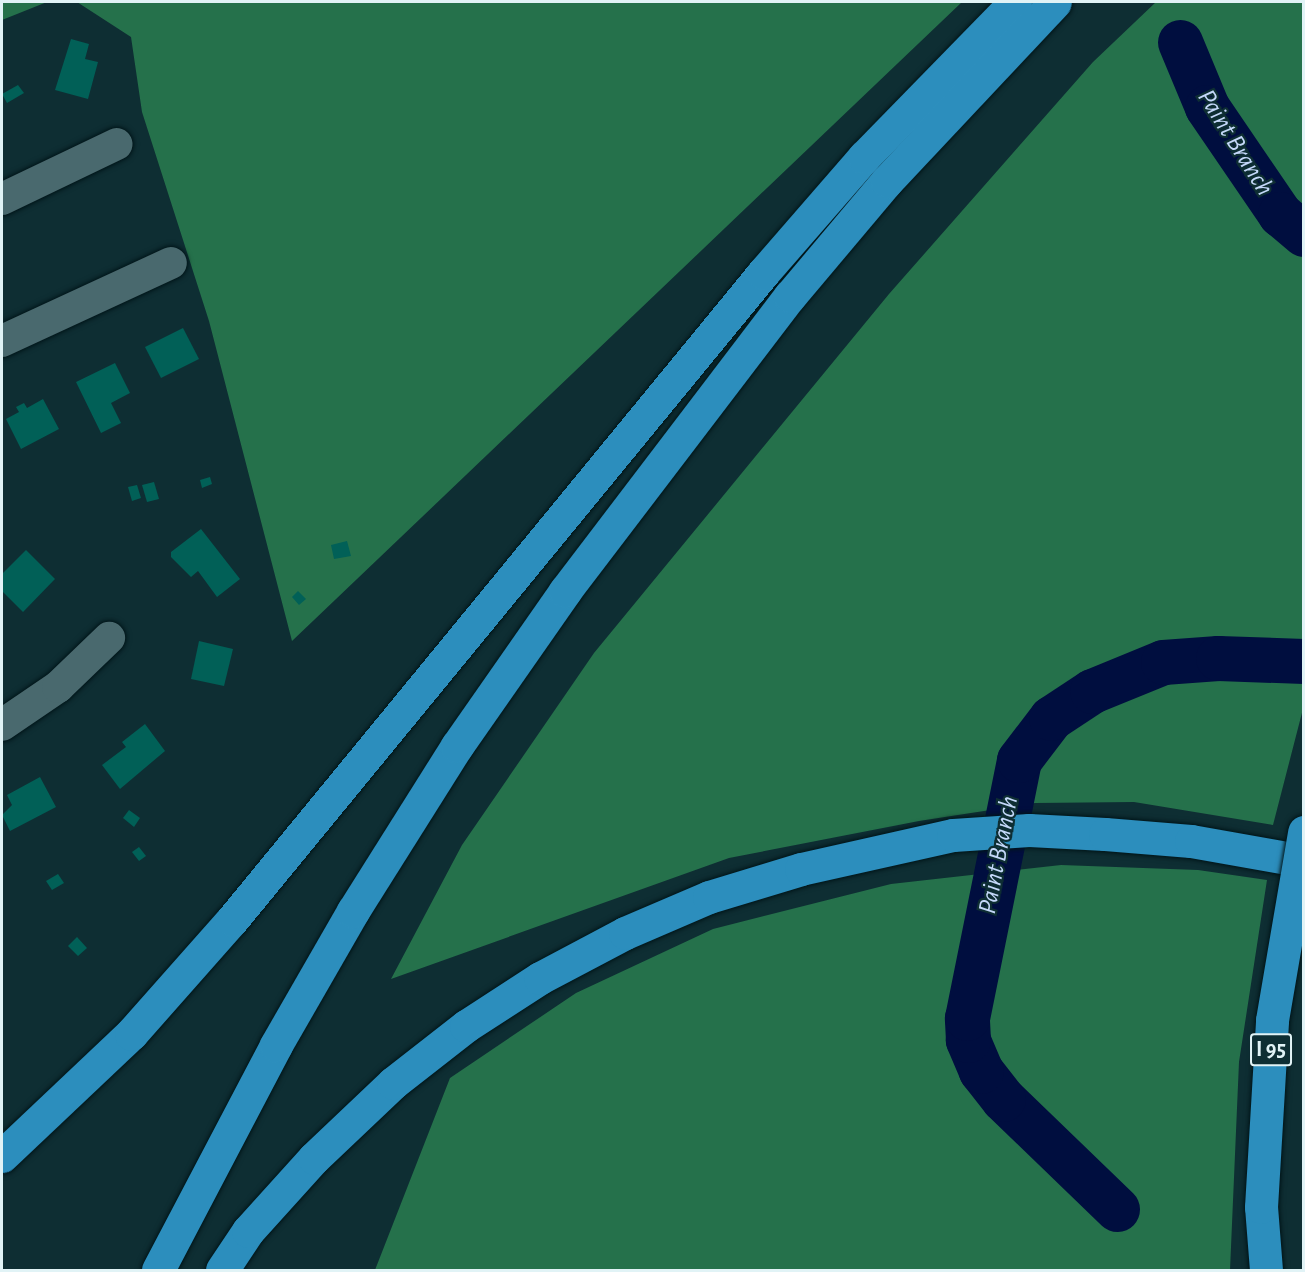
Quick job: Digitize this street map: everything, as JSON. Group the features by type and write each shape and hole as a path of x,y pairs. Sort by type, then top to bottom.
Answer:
{"highway":[{"path":"2,1156 50,1114 131,1034 232,920 763,273 864,157 1016,2"},
{"path":"158,1270 276,1045 353,911 457,746 565,591 798,287 886,181 1055,2"},
{"path":"222,1270 248,1231 314,1158 393,1083 466,1026 540,978 625,933 709,897 876,850 953,835 1029,830 1191,841 1304,861"},
{"name":"I 95","path":"1266,1270 1262,1207 1272,1020 1304,832"}],"street":[{"path":"2,199 117,144"},
{"path":"2,341 171,263"},
{"path":"2,725 58,687 109,638"}],"green space":[{"path":"2,2 47,2 2,20"},
{"path":"77,2 962,2 292,641 209,321 142,112 131,37"},
{"path":"1156,2 1303,2 1304,705 1273,825 1134,802 1035,803 919,821 729,858 391,979 462,845 594,653 889,294 1093,62"},
{"path":"1061,865 1198,870 1267,880 1239,1062 1230,1270 375,1270 450,1078 576,993 713,929 891,884"}],"building":[{"path":"71,39 89,44 85,59 98,62 88,99 55,90"},
{"path":"18,85 24,93 7,103 2,94"},
{"path":"183,328 199,359 161,378 145,347"},
{"path":"115,363 130,393 111,403 121,423 101,433 76,382"},
{"path":"43,399 59,429 21,449 6,419 19,412 16,407 24,403 27,408"},
{"path":"210,477 212,484 202,488 200,480"},
{"path":"154,482 159,499 147,502 142,485"},
{"path":"137,485 141,498 132,501 128,487"},
{"path":"201,529 240,579 217,597 198,571 191,577 171,557 171,552"},
{"path":"347,541 351,556 334,559 331,545"},
{"path":"26,550 55,579 23,612 2,591 2,574"},
{"path":"298,591 306,599 299,605 292,597"},
{"path":"199,641 233,649 224,686 191,679"},
{"path":"145,724 165,751 120,789 102,765 126,747 122,742"},
{"path":"40,777 56,807 10,831 2,815 12,805 7,795"},
{"path":"129,810 140,818 134,827 123,818"},
{"path":"139,847 146,856 139,861 132,852"},
{"path":"58,874 64,883 52,890 46,881"},
{"path":"77,937 87,948 78,956 68,946"}],"waterway":[{"name":"Paint Branch","path":"1180,42 1207,107 1280,214 1304,234"},
{"name":"Paint Branch","path":"1117,1209 1003,1099 981,1071 968,1040 967,1018 1019,760 1051,718 1092,691 1163,662 1218,658 1304,661"}]}
